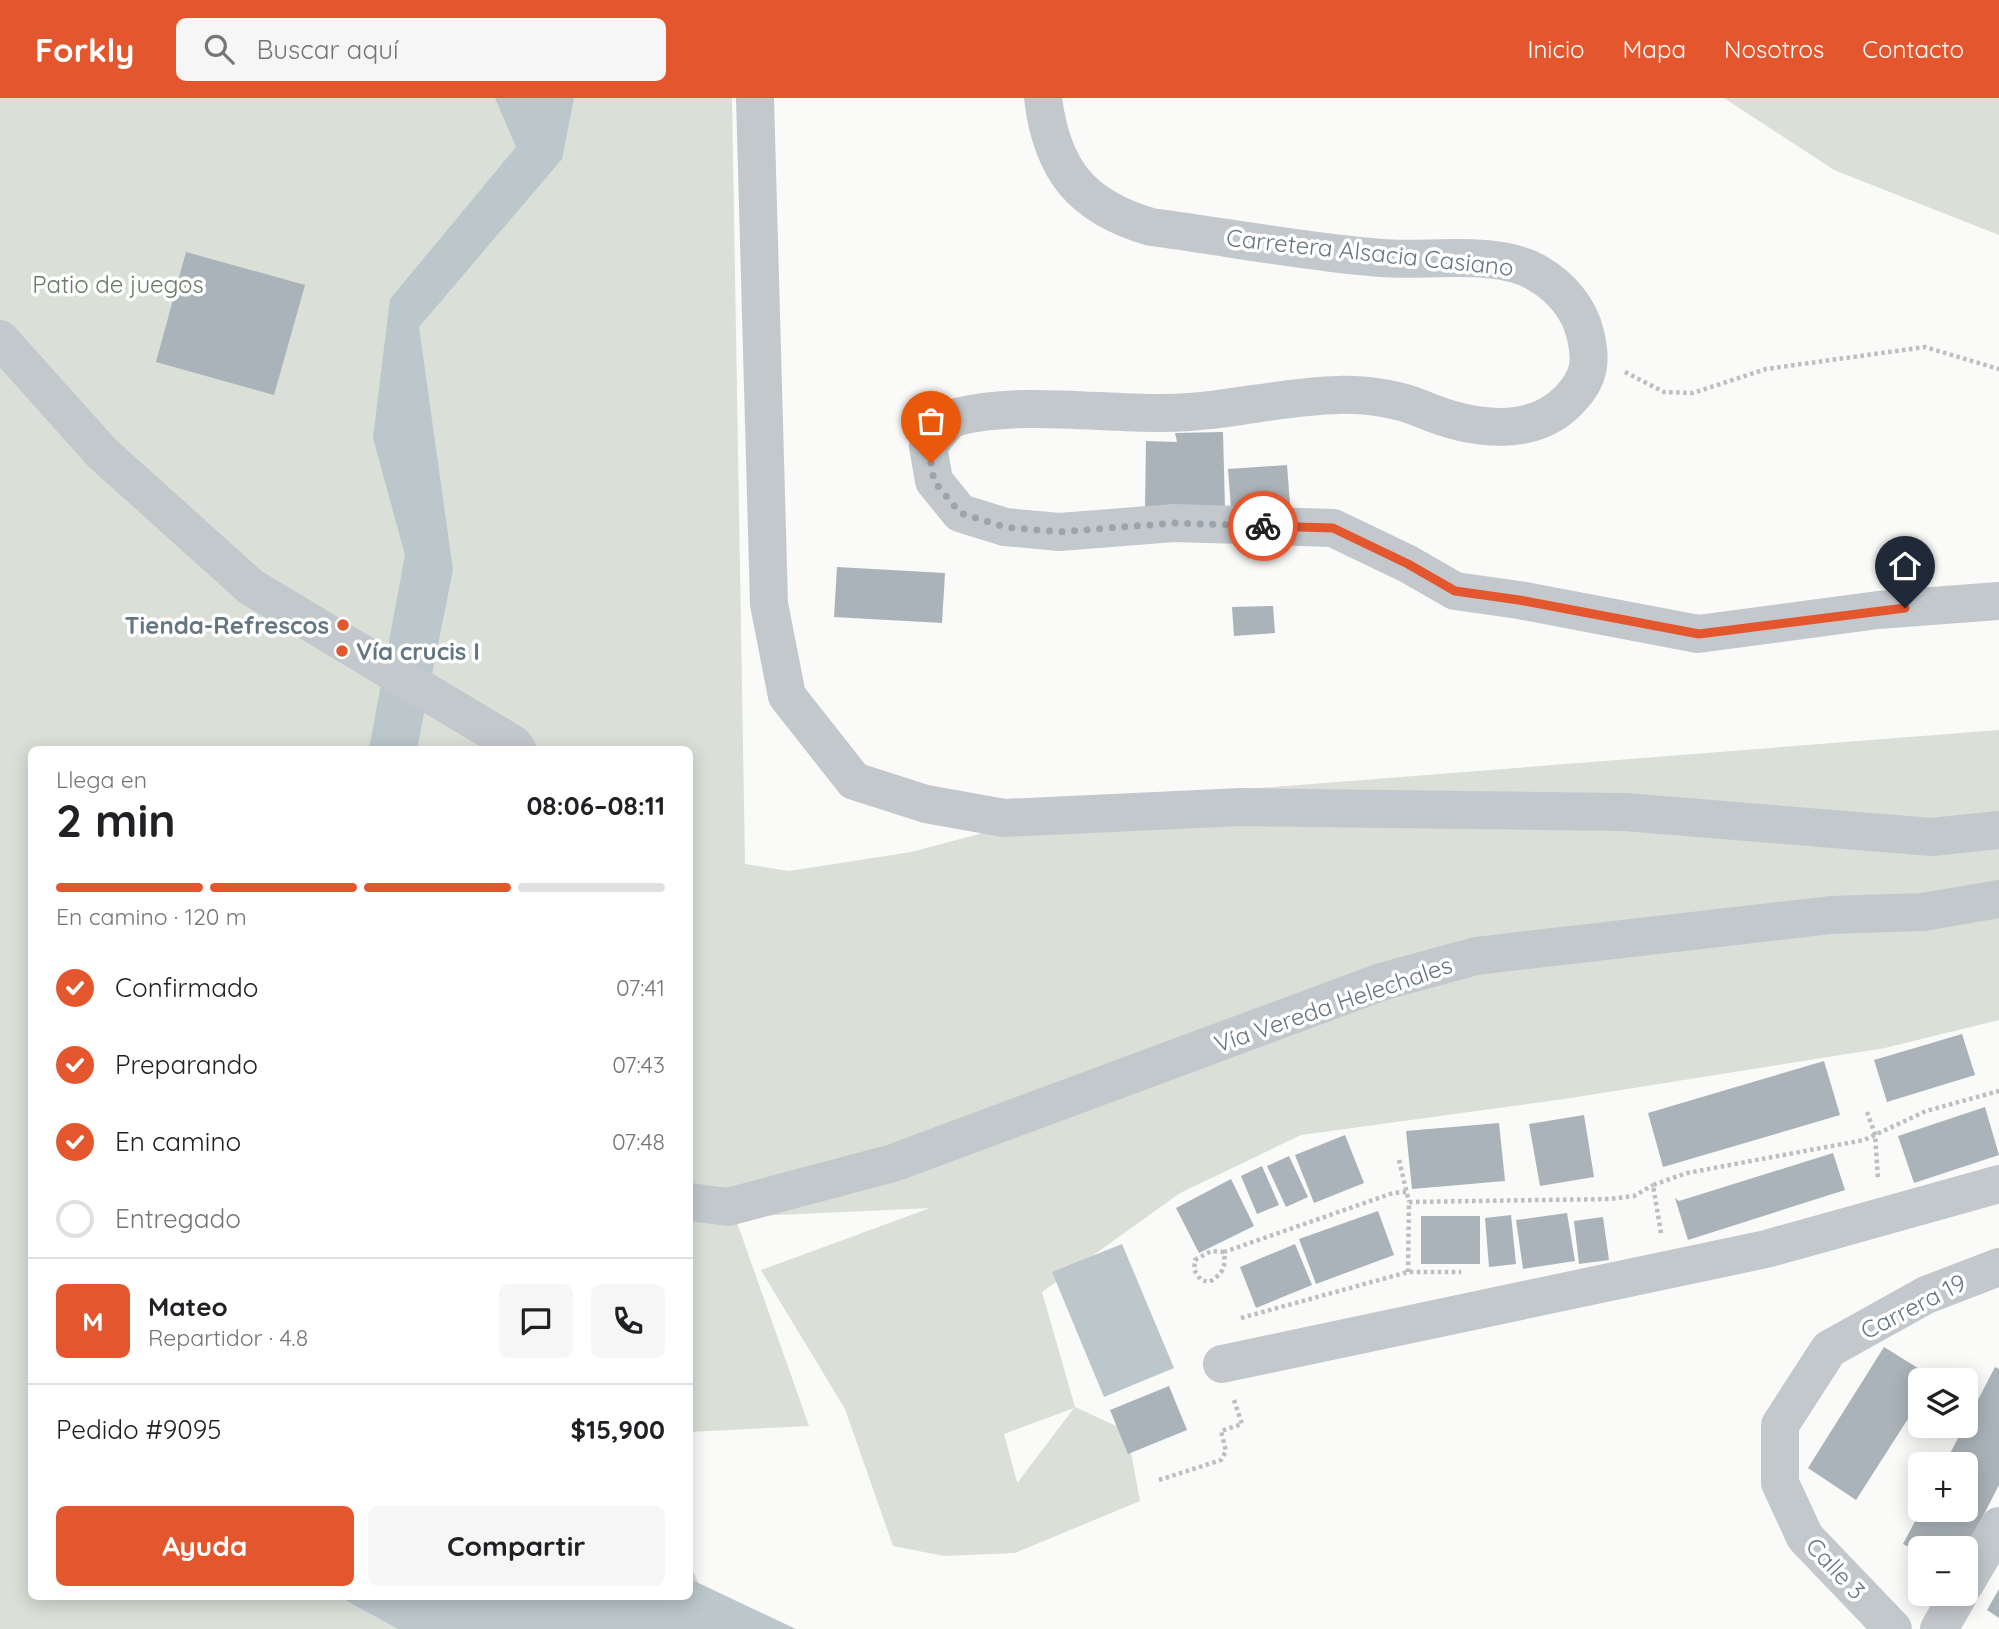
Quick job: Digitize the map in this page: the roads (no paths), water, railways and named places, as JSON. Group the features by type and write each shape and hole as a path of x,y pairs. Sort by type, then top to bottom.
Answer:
{"street":[{"path":"755,98 769,604 786,696 854,782 926,804 1004,818 1241,807 1625,812 1932,837 1999,830"},
{"name":"Carretera Alsacia Casiano","path":"1043,98 1045,116 1062,166 1089,198 1116,217 1152,227 1382,258 1495,261 1535,271 1561,290 1582,321 1591,359 1585,384 1558,412 1526,424 1505,427 1451,420 1398,400 1330,393 1294,400 1167,413 989,411 953,417 928,446 934,481 960,513 1005,527 1059,532 1174,523 1333,528 1408,564 1455,591 1519,600 1699,634 1878,610 1999,601"},
{"path":"0,339 102,453 251,587 515,746"},
{"name":"Vía Vereda Helechales","path":"693,1202 728,1208 894,1163 1381,982 1476,956 1831,915 1923,912 1999,899"},
{"path":"1222,1364 1766,1249 1999,1184"},
{"name":"Carrera 19","path":"1829,1349 1926,1295 1992,1277"},
{"name":"Calle 3","path":"1829,1349 1780,1426 1780,1483 1805,1536 1893,1629"},
{"path":"1978,1562 1999,1526"},
{"path":"1939,1629 1952,1606"}],"place":[{"name":"Tienda-Refrescos","path":"343,625"},
{"name":"Vía crucis I","path":"342,651"}],"park label":[{"name":"Patio de juegos","path":"118,284"}]}
